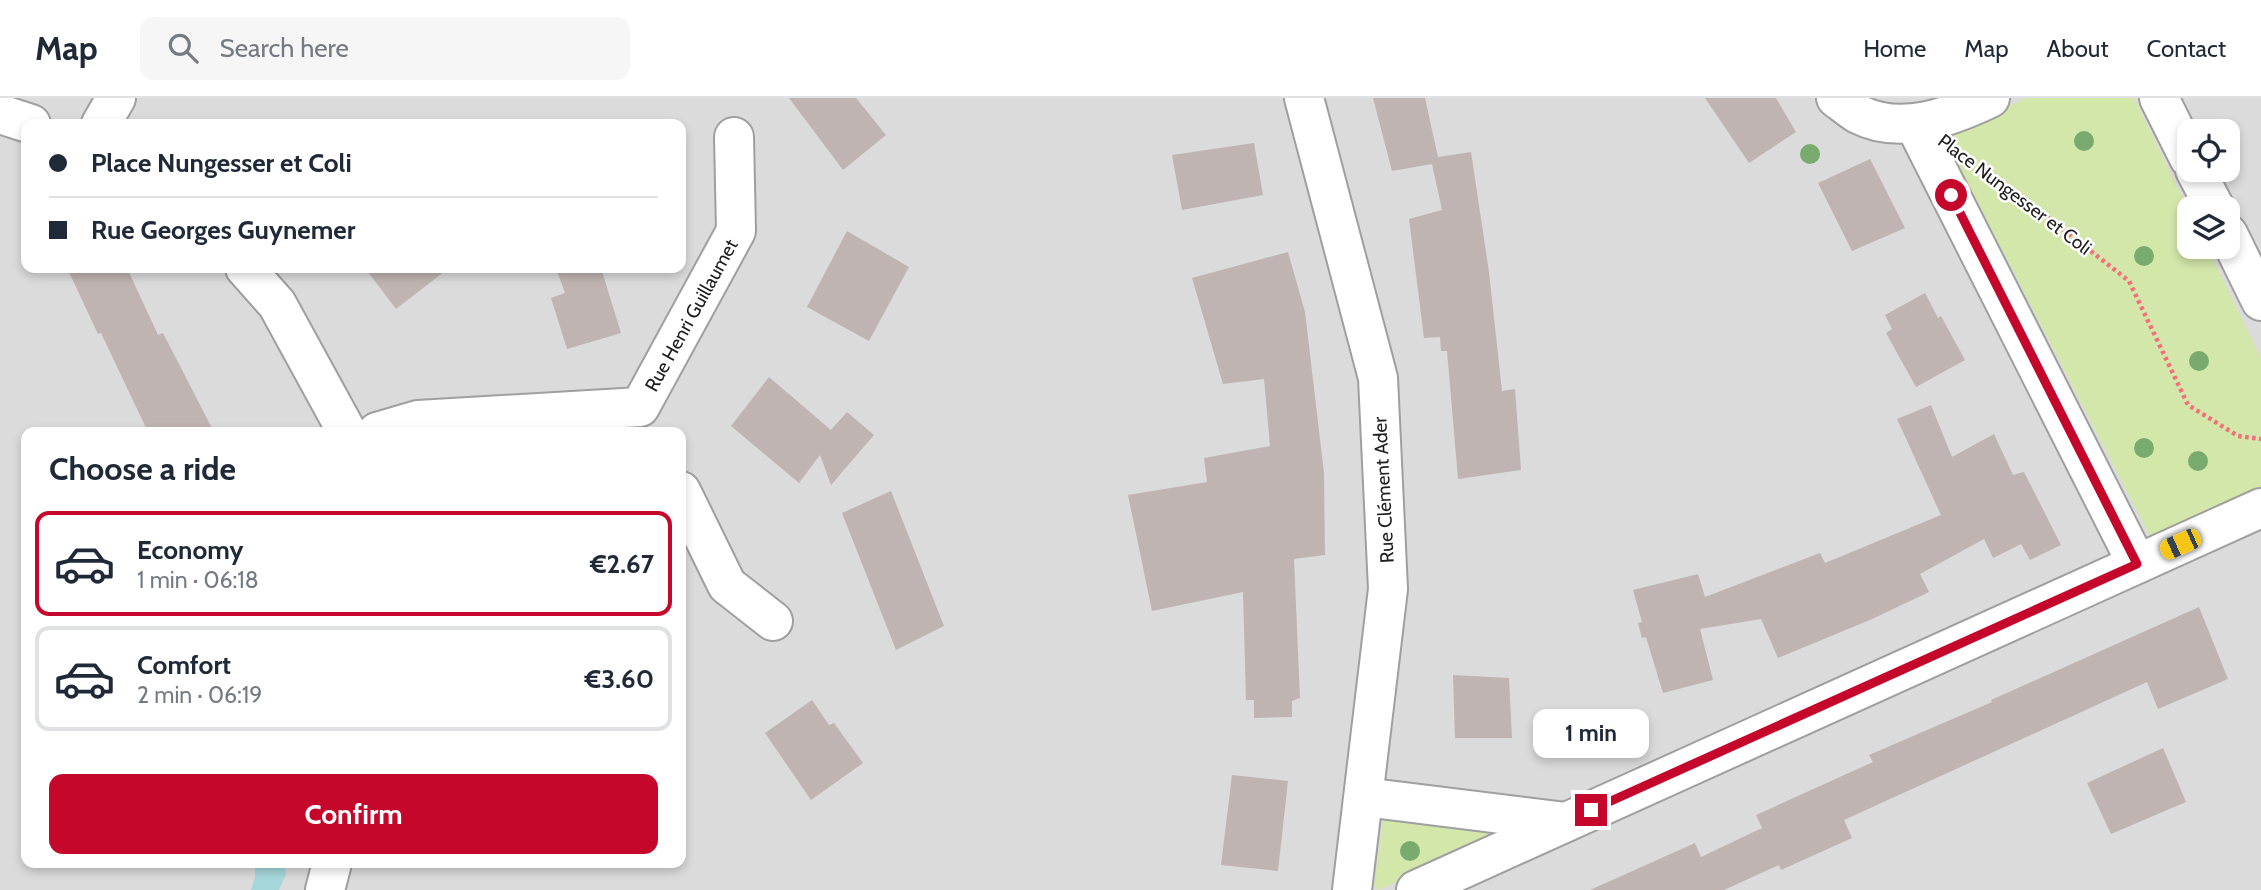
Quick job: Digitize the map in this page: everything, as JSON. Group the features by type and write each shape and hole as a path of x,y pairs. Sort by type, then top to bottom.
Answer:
{"street":[{"path":"104,119 116,98"},
{"name":"Rue Clément Ader","path":"1304,98 1378,378 1388,589 1352,890"},
{"path":"1836,98 1859,114 1887,123 1915,125 1967,109 1990,98"},
{"path":"2159,98 2177,134"},
{"path":"0,114 21,121"},
{"name":"Place Nungesser et Coli","path":"1915,125 2137,564"},
{"name":"Rue Henri Guillaumet","path":"394,427 418,420 646,420 736,231 734,137"},
{"path":"2240,258 2261,301"},
{"path":"249,273 277,304 344,427"},
{"path":"686,501 727,585 774,621"},
{"path":"1416,890 2261,508"},
{"path":"1364,797 1566,822"},
{"path":"325,890 331,868"}],"path":[{"name":"Place Nungesser et Coli","path":"1985,168 2129,281 2188,405 2238,436 2261,439"}],"shaded area":[{"path":"0,98 2261,98 2261,890 0,890"}],"green space":[{"path":"2026,98 2134,98 2182,196 2177,196 2177,259 2213,259 2261,358 2261,487 2152,540 1944,137"},
{"path":"1393,819 1505,828 1379,890 1374,886 1383,821"}],"water":[{"path":"255,868 285,868 286,874 279,890 251,890"}],"building":[{"path":"789,98 856,98 886,135 843,170"},
{"path":"1373,98 1425,98 1438,157 1471,152 1489,272 1502,391 1515,389 1521,470 1458,479 1447,351 1441,351 1440,337 1424,338 1409,219 1442,210 1432,164 1392,171"},
{"path":"1705,98 1776,98 1796,132 1749,163"},
{"path":"1254,143 1263,195 1182,210 1172,155"},
{"path":"1870,159 1905,228 1852,251 1818,183"},
{"path":"847,231 909,267 869,341 807,307"},
{"path":"1288,252 1305,312 1324,473 1325,555 1294,559 1300,698 1292,701 1292,717 1254,718 1254,700 1246,700 1243,592 1152,611 1128,495 1207,482 1204,458 1270,446 1264,379 1223,384 1192,278"},
{"path":"69,273 129,273 158,335 163,333 211,427 146,427 101,333 98,334"},
{"path":"369,273 443,273 396,309"},
{"path":"558,273 603,273 621,333 567,349 551,298 565,293"},
{"path":"1925,293 1965,360 1916,387 1886,333 1892,329 1885,315"},
{"path":"769,377 831,430 847,412 874,435 831,485 820,455 799,483 731,426"},
{"path":"1931,405 1952,457 1994,434 2013,475 2024,472 2061,545 2030,560 2021,544 1993,558 1984,539 1920,574 1929,592 1778,658 1761,619 1700,629 1713,680 1663,693 1646,637 1642,638 1638,623 1642,622 1633,590 1698,574 1705,597 1820,553 1825,563 1941,515 1897,419"},
{"path":"891,491 944,626 896,650 842,513"},
{"path":"2199,607 2228,679 2158,709 2147,682 1844,820 1852,838 1781,870 1779,865 1724,890 1590,890 1695,843 1701,857 1762,828 1756,815 1873,762 1869,755"},
{"path":"1453,675 1509,678 1512,738 1455,738"},
{"path":"812,700 829,725 834,723 863,763 811,800 765,733"},
{"path":"2163,748 2186,802 2111,834 2087,783"},
{"path":"1232,775 1288,781 1278,871 1221,865"}],"route":[{"path":"1591,810 2137,564 1951,195"}]}
